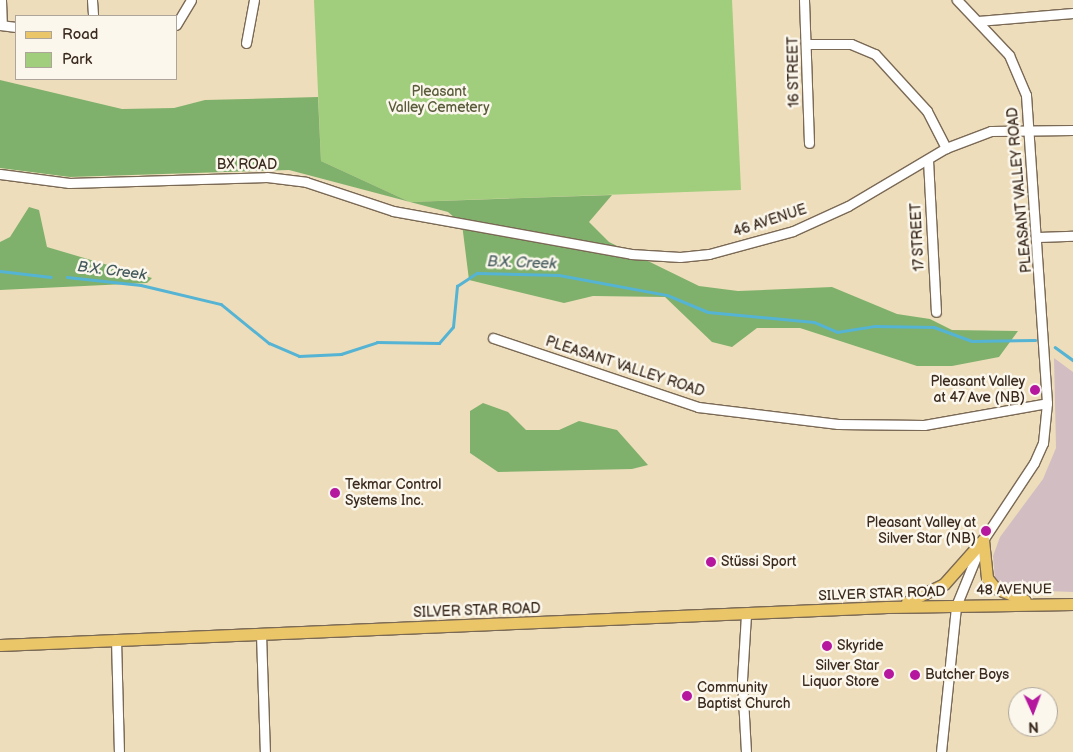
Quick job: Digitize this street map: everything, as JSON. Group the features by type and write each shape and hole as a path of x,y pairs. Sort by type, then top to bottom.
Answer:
{"main road":[{"path":"983,540 982,565 995,588 1014,599 1057,604"},
{"path":"887,607 932,593 983,540"},
{"name":"48 AVENUE","path":"956,606 1073,604"},
{"name":"SILVER STAR ROAD","path":"0,645 746,615 887,607 956,606"}],"street":[{"path":"1,0 1,25 15,27"},
{"path":"92,0 93,15"},
{"path":"178,22 191,0"},
{"path":"246,43 254,0"},
{"name":"16 STREET","path":"804,0 808,44 809,143"},
{"name":"PLEASANT VALLEY ROAD","path":"941,752 956,606 983,540 1034,463 1043,443 1047,403 1030,131 1020,74 1009,55 957,0"},
{"path":"978,22 1073,13"},
{"path":"808,44 852,44 875,54 927,110 946,148"},
{"name":"46 AVENUE","path":"487,228 631,254 709,254 793,231 928,160 946,148 991,131 1073,130"},
{"name":"17 STREET","path":"928,160 936,312"},
{"name":"BX ROAD","path":"0,174 69,183 266,177 306,182 393,211 487,228"},
{"path":"1038,237 1073,236"},
{"name":"PLEASANT VALLEY ROAD","path":"493,338 698,407 838,424 924,424 1047,403"},
{"path":"746,615 742,680 746,752"},
{"path":"261,634 265,752"},
{"path":"116,639 120,752"}],"shaded area":[{"path":"1054,358 1073,372 1073,592 1017,590 995,579 993,556 1000,537 1043,479 1056,448"}],"green space":[{"name":"Pleasant Valley Cemetery","path":"314,0 732,0 741,190 410,202 321,161"},
{"path":"0,80 122,109 174,108 205,100 318,97 321,161 410,202 289,170 70,177 0,168"},
{"path":"612,195 589,222 609,242 699,286 738,291 832,287 897,314 930,319 952,330 1018,331 999,357 952,366 917,366 800,328 757,328 732,347 712,342 665,297 593,296 564,303 469,280 462,224 448,212 410,202"},
{"path":"29,207 39,210 47,247 152,278 147,283 0,290 0,242 10,237"},
{"path":"483,403 508,412 526,430 559,430 579,421 617,430 648,465 632,469 498,472 470,453 470,411"}],"waterway":[{"name":"B.X. Creek","path":"0,271 51,277"},
{"name":"B.X. Creek","path":"67,277 141,285 221,304 269,343 299,356 341,354 377,342 439,343 453,327 457,286 477,273 559,275 667,295 708,312 814,322 837,332 874,326 934,327 972,341 1035,340"},
{"name":"B.X. Creek","path":"1055,347 1073,360"}],"place":[{"name":"Pleasant Valley at 47 Ave (NB)","path":"1035,390"},
{"name":"Tekmar Control Systems Inc.","path":"335,493"},
{"name":"Pleasant Valley at Silver Star (NB)","path":"986,531"},
{"name":"Stüssi Sport","path":"711,562"},
{"name":"Skyride","path":"827,646"},
{"name":"Silver Star Liquor Store","path":"889,674"},
{"name":"Butcher Boys","path":"915,675"},
{"name":"Community Baptist Church","path":"687,696"}]}
